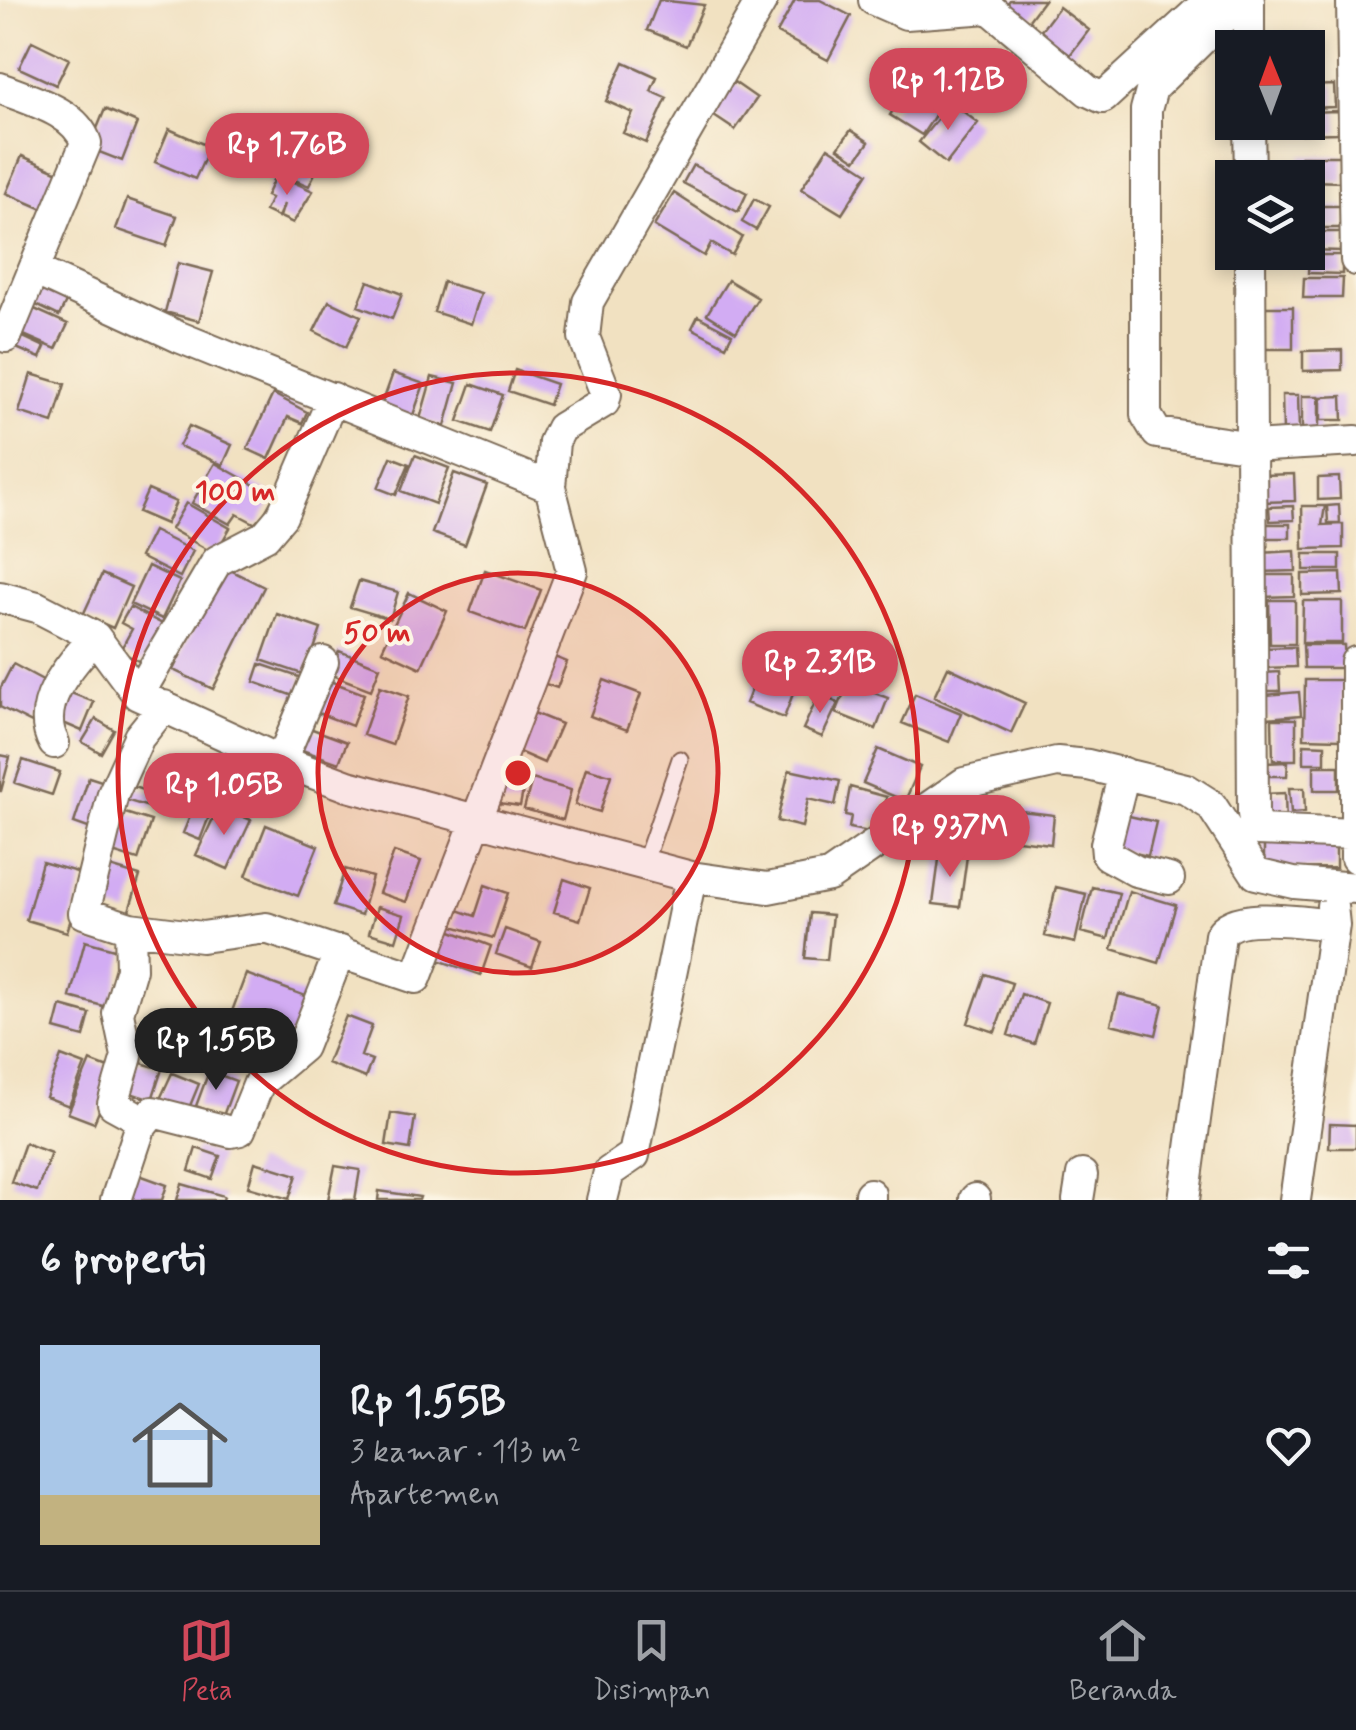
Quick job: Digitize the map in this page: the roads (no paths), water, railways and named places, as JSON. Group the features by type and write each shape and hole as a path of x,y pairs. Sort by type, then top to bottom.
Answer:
{"street":[{"path":"333,398 282,516 265,536 217,561 151,700 139,738 113,794 84,909 89,915 130,928 202,937 266,928 416,978 572,571 570,550 550,487 554,442 561,428 604,402 606,394 584,337 588,302 762,0"},
{"path":"874,0 906,14 990,8 1088,91 1103,98 1210,0"},
{"path":"1245,0 1248,30"},
{"path":"1245,0 1152,88 1146,110 1146,416 1157,434 1252,447 1356,441"},
{"path":"1352,0 1356,260"},
{"path":"0,88 65,116 82,129 86,143 6,337"},
{"path":"34,270 179,337 550,487"},
{"path":"1250,270 1252,803 1256,830 1355,846 1356,662"},
{"path":"0,597 37,606 95,638 151,700 282,761 348,786 691,877 768,888 829,876 964,783 1056,762 1124,773 1186,789 1211,805 1256,874 1343,887 1334,925 1295,1200"},
{"path":"54,743 46,718 52,700 72,662 95,638"},
{"path":"282,761 323,662"},
{"path":"1124,773 1106,844 1107,855 1136,871 1169,879"},
{"path":"602,1200 609,1172 634,1155 691,877"},
{"path":"1184,1200 1220,935 1229,924 1245,920 1334,925"},
{"path":"130,928 131,968 118,1014 127,1056 114,1104 144,1121"},
{"path":"116,1200 144,1121 153,1112 231,1132 240,1130 259,1083 302,1046 340,951"}],"lane":[{"path":"644,864 680,760"}]}
